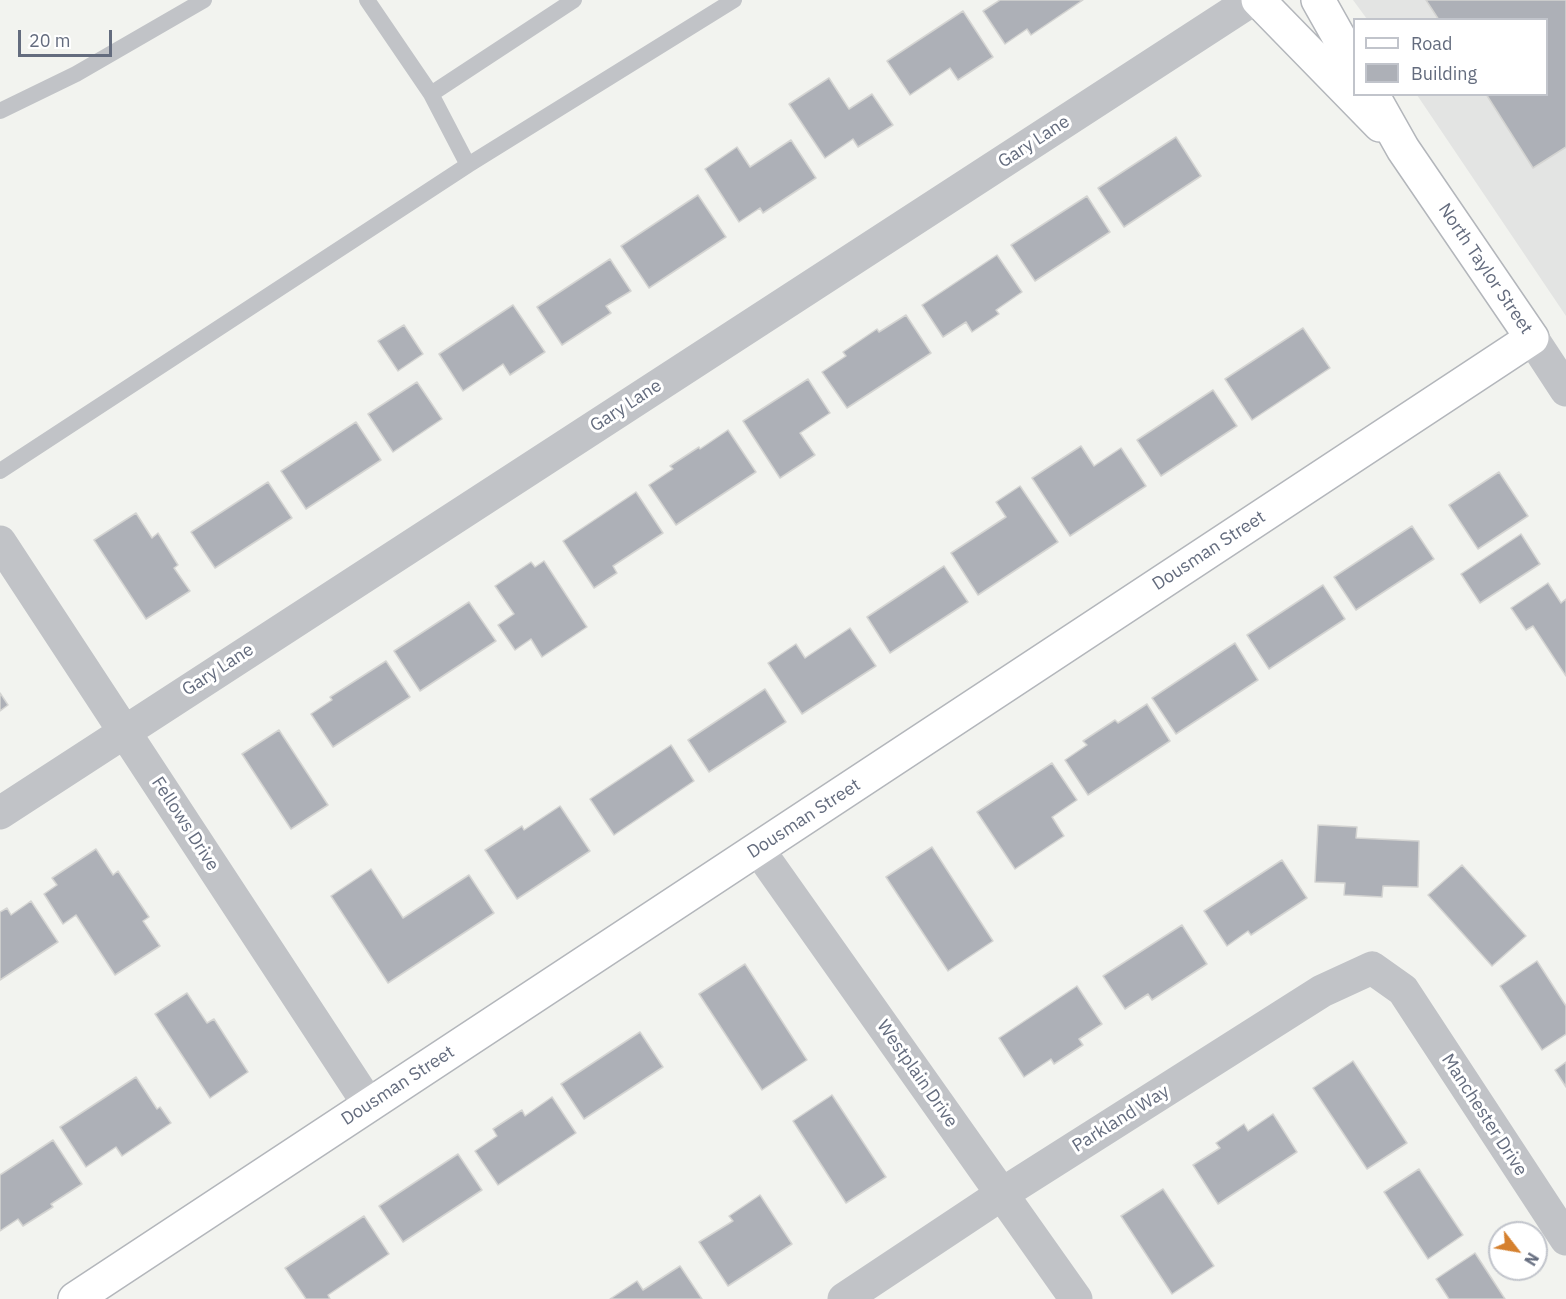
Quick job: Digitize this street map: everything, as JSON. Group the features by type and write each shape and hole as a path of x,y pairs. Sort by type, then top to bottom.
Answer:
{"street":[{"name":"Gary Lane","path":"0,813 1252,0"},
{"path":"1258,0 1403,148"},
{"path":"1318,0 1353,62"},
{"path":"1373,96 1403,148"},
{"name":"North Taylor Street","path":"1403,148 1566,390"},
{"name":"Dousman Street","path":"75,1299 1532,338"},
{"name":"Fellows Drive","path":"0,542 369,1105"},
{"name":"Westplain Drive","path":"758,849 1076,1299"},
{"name":"Parkland Way","path":"844,1299 1002,1194 1322,991 1372,968 1403,990"},
{"name":"Manchester Drive","path":"1403,990 1566,1239"}],"lane":[{"path":"0,111 76,74 204,0"},
{"path":"367,0 431,94 468,165"},
{"path":"431,94 574,0"},
{"path":"0,471 468,165 734,0"}],"shaded area":[{"path":"1353,0 1566,0 1566,316 1418,96 1548,96 1548,18 1366,18"}],"building":[{"path":"1000,0 1083,0 1031,35 1027,29 1005,44 983,11"},
{"path":"1426,0 1566,0 1566,147 1533,168 1487,96 1548,96 1548,18 1438,18"},
{"path":"963,11 993,57 958,80 950,68 910,95 887,61"},
{"path":"829,78 849,109 872,94 893,125 858,147 853,139 825,158 789,104"},
{"path":"1176,137 1201,176 1124,227 1098,188"},
{"path":"791,140 816,178 763,213 760,208 739,222 705,169 737,147 750,167"},
{"path":"698,195 726,237 649,288 621,246"},
{"path":"1087,196 1110,232 1035,281 1011,245"},
{"path":"997,255 1022,292 996,310 999,314 972,332 966,322 943,337 922,305"},
{"path":"610,259 631,291 606,306 611,313 562,345 537,307"},
{"path":"513,305 545,352 510,375 503,364 463,391 439,354"},
{"path":"906,315 931,353 847,408 822,372 846,356 843,352 877,329 879,332"},
{"path":"404,325 423,354 398,371 378,341"},
{"path":"1303,328 1330,368 1252,420 1225,379"},
{"path":"808,379 830,413 800,433 815,455 780,478 743,421"},
{"path":"417,382 442,419 393,452 368,414"},
{"path":"1213,390 1237,426 1161,476 1137,440"},
{"path":"356,422 381,460 306,509 281,471"},
{"path":"728,430 756,472 676,525 649,485 673,469 670,466"},
{"path":"1081,446 1094,466 1121,448 1146,486 1070,536 1032,478"},
{"path":"1499,472 1528,516 1478,549 1449,505"},
{"path":"268,482 292,518 215,568 191,532"},
{"path":"1020,486 1058,542 978,595 951,553 1006,517 996,502"},
{"path":"636,492 663,533 613,566 617,573 594,588 563,541"},
{"path":"136,513 152,538 158,533 178,565 174,568 190,591 146,619 94,540"},
{"path":"1412,526 1434,559 1356,610 1334,577"},
{"path":"1521,534 1540,564 1480,603 1461,574"},
{"path":"544,561 587,627 542,657 531,639 515,650 498,625 514,614 495,586 531,562 535,567"},
{"path":"944,566 968,602 890,653 867,617"},
{"path":"1548,583 1561,603 1566,599 1566,676 1533,626 1526,630 1511,608"},
{"path":"1323,585 1345,619 1269,669 1247,635"},
{"path":"469,602 496,641 420,691 394,651"},
{"path":"850,628 876,666 802,714 768,663 796,644 805,658"},
{"path":"1235,643 1258,680 1176,734 1152,698"},
{"path":"386,661 410,697 333,747 311,714 332,700 330,697"},
{"path":"765,689 786,722 709,772 688,740"},
{"path":"0,693 8,705 0,711"},
{"path":"1147,704 1170,741 1088,795 1065,760 1087,745 1083,741 1115,720 1118,723"},
{"path":"279,730 328,805 291,829 242,754"},
{"path":"671,745 694,781 614,835 590,799"},
{"path":"1052,763 1077,800 1052,817 1064,836 1015,869 977,812"},
{"path":"560,806 590,851 517,899 485,850 522,826 524,830"},
{"path":"1318,825 1357,827 1356,838 1419,841 1418,887 1383,886 1382,897 1344,895 1345,883 1315,882"},
{"path":"932,847 993,941 948,971 886,877"},
{"path":"96,849 113,875 118,871 149,917 143,921 160,946 115,975 76,915 63,924 44,894 57,885 52,878"},
{"path":"1282,860 1307,898 1251,935 1248,931 1227,946 1204,911"},
{"path":"1462,865 1526,936 1492,966 1428,895"},
{"path":"371,869 403,918 469,875 494,913 388,983 331,896"},
{"path":"31,901 58,942 0,980 0,912 7,908 11,915"},
{"path":"1182,925 1207,964 1152,1000 1148,994 1125,1009 1103,976"},
{"path":"1537,961 1566,1006 1566,1034 1542,1050 1500,986"},
{"path":"745,964 807,1060 762,1090 699,994"},
{"path":"1077,986 1102,1024 1079,1039 1083,1045 1054,1064 1051,1059 1024,1077 999,1038"},
{"path":"187,993 207,1023 214,1019 248,1072 210,1098 155,1014"},
{"path":"640,1032 663,1067 584,1119 561,1084"},
{"path":"1353,1061 1407,1143 1367,1169 1313,1088"},
{"path":"1566,1062 1566,1087 1555,1070"},
{"path":"136,1077 157,1109 160,1107 171,1123 122,1156 116,1147 86,1167 60,1127"},
{"path":"832,1095 886,1177 846,1203 793,1121"},
{"path":"552,1097 576,1133 498,1185 475,1151 497,1136 493,1129 522,1110 525,1116"},
{"path":"1273,1114 1297,1152 1218,1204 1193,1165 1220,1148 1216,1143 1244,1124 1248,1131"},
{"path":"53,1140 82,1184 51,1204 53,1207 23,1226 18,1219 0,1231 0,1175"},
{"path":"458,1154 482,1190 403,1242 379,1206"},
{"path":"1419,1169 1463,1235 1428,1259 1384,1192"},
{"path":"1163,1189 1214,1266 1172,1294 1121,1216"},
{"path":"760,1195 792,1244 728,1286 699,1242 733,1221 729,1216"},
{"path":"364,1216 389,1254 328,1295 330,1299 306,1299 285,1268"},
{"path":"1475,1253 1488,1273 1488,1281 1493,1281 1505,1299 1449,1299 1436,1279"},
{"path":"680,1266 702,1299 610,1299 637,1281 643,1290"}]}
